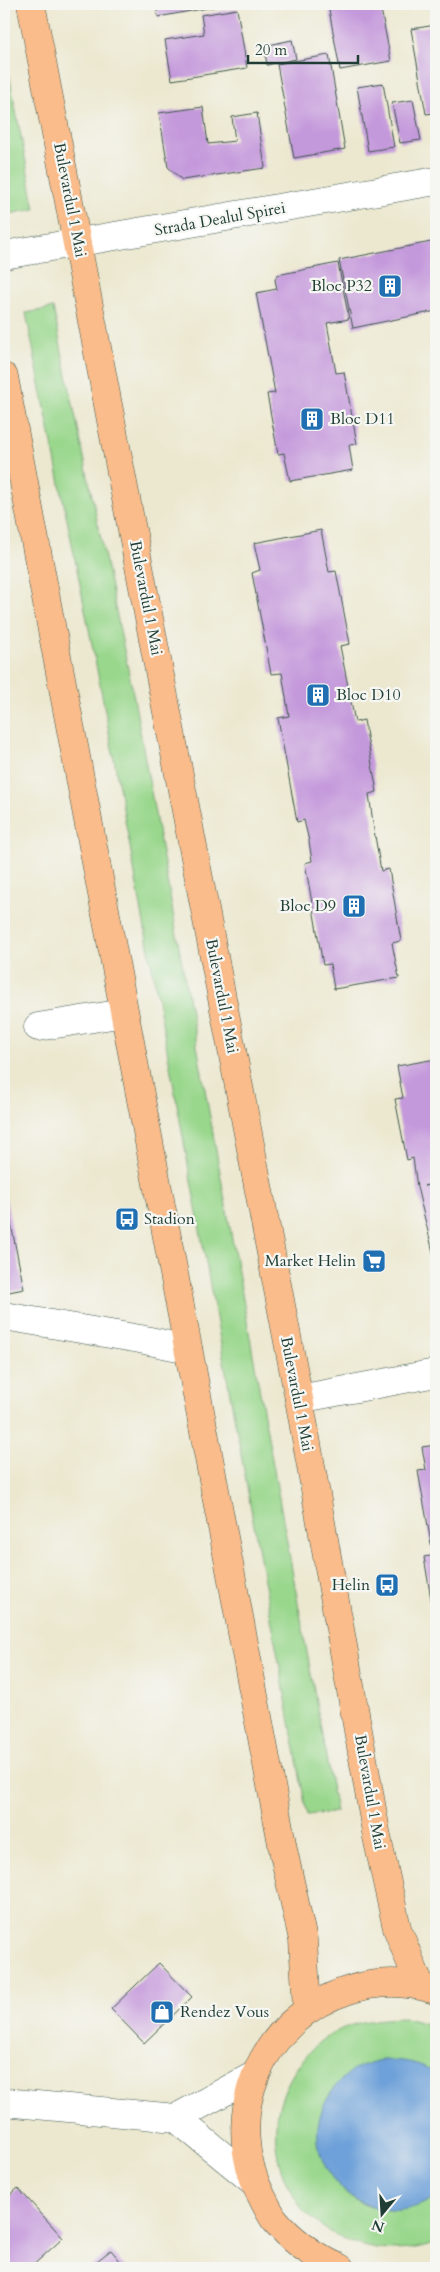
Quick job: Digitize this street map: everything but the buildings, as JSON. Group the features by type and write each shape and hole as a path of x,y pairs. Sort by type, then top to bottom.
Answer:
{"main road":[{"name":"Bulevardul 1 Mai","path":"31,4 299,1399 377,1837 397,1928 428,1988"},
{"path":"4,377 284,1854 303,1940 307,2010"},
{"path":"340,2268 303,2248 273,2218 254,2181 245,2146 245,2110 255,2075 268,2050 285,2028 307,2010 333,1995 361,1986 390,1983 428,1988"}],"street":[{"name":"Strada Dealul Spirei","path":"4,255 436,181"},
{"path":"38,1027 124,1013"},
{"path":"4,1316 188,1349"},
{"path":"299,1399 436,1373"},
{"path":"176,2118 255,2075"},
{"path":"4,2102 176,2118 254,2181"}],"green space":[{"path":"4,49 35,209 9,214 4,190"},
{"path":"53,308 134,698 336,1812 307,1815 104,705 26,313"},
{"path":"406,2018 436,2027 436,2074 430,2069 343,2191 363,2204 391,2210 419,2205 436,2196 436,2242 423,2247 407,2249 377,2249 347,2241 322,2227 302,2207 287,2184 278,2158 276,2130 281,2102 293,2074 305,2057 320,2042 341,2029 359,2023"}],"water":[{"path":"380,2060 417,2064 436,2074 436,2196 411,2208 385,2210 361,2202 341,2188 326,2168 318,2145 319,2119 331,2093 343,2078 355,2069"}],"place":[{"name":"Bloc P32","path":"390,286"},
{"name":"Bloc D11","path":"312,419"},
{"name":"Bloc D10","path":"318,695"},
{"name":"Bloc D9","path":"354,906"},
{"name":"Stadion","path":"127,1219"},
{"name":"Market Helin","path":"374,1261"},
{"name":"Helin","path":"387,1585"},
{"name":"Rendez Vous","path":"162,2012"}]}
